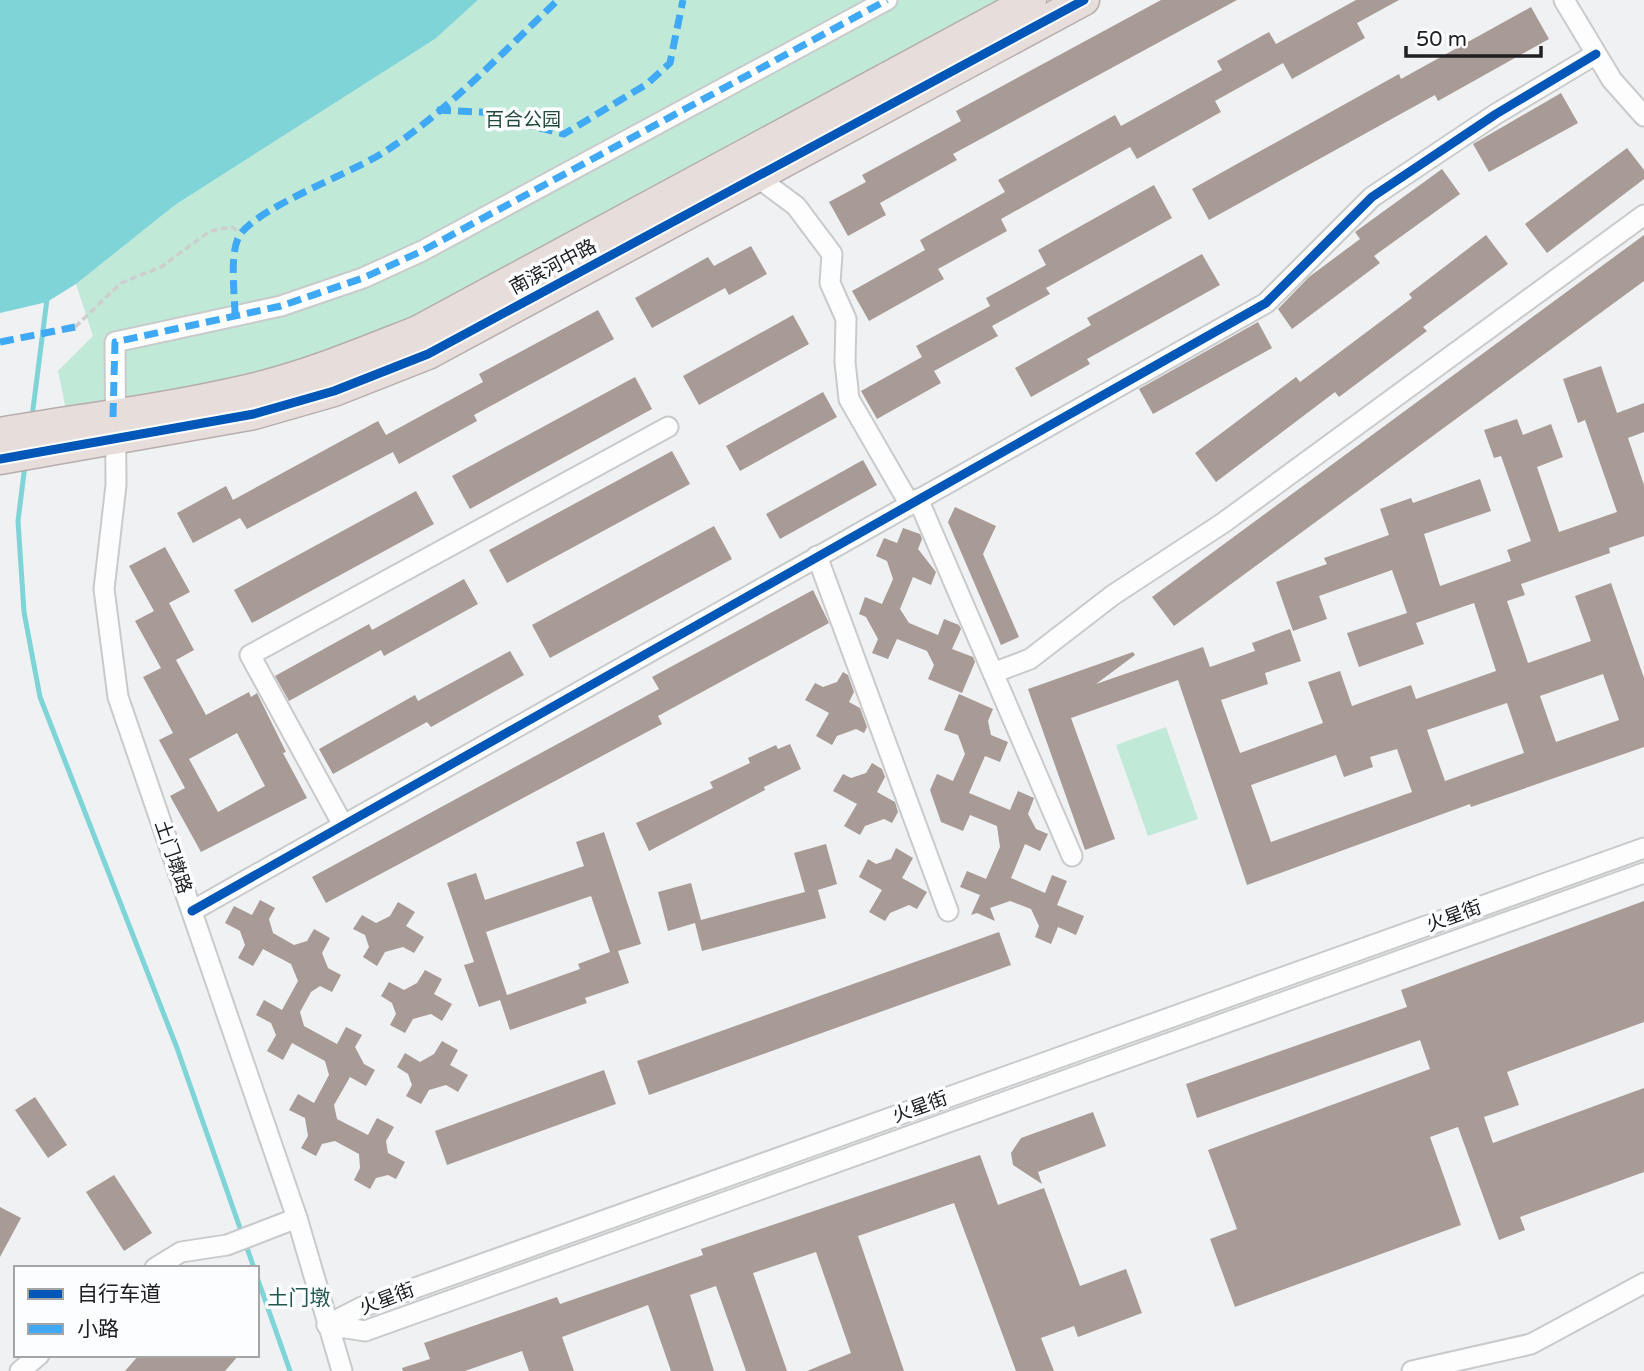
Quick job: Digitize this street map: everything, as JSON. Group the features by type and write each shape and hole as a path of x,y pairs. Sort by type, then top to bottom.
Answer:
{"highway":[{"name":"南滨河中路","path":"114,428 326,367 418,331 1031,0"},
{"name":"南滨河中路","path":"0,433 63,435 254,414 334,391 428,354 1084,0"},
{"name":"南滨河中路","path":"0,459 63,435"}],"street":[{"name":"土门墩路","path":"342,1371 297,1218 118,697 104,589 116,485 115,342 281,306 363,278 422,251 887,0"},
{"path":"1564,0 1612,80 1644,116"},
{"path":"192,911 1266,303 1372,197 1496,114 1596,54"},
{"path":"757,177 796,206 832,254 830,283 846,319 845,362 849,398 913,501 993,673 1072,856"},
{"path":"993,673 1030,659 1113,595 1223,523 1644,215"},
{"path":"343,825 250,655 668,426"},
{"path":"817,556 948,911"},
{"name":"火星街","path":"327,1325 362,1307 1644,848"},
{"name":"火星街","path":"327,1325 365,1331 1644,873"},
{"path":"158,1266 181,1252 227,1245 297,1218"},
{"path":"1412,1371 1531,1344 1644,1283"},
{"path":"20,1371 37,1357"}],"path":[{"path":"75,327 121,283 161,267 210,231 232,227 240,233"}],"green space":[{"name":"百合公园","path":"478,0 1002,0 381,333 226,382 66,409 58,371 93,336 76,284 175,205 435,39"},
{"path":"1166,727 1198,819 1148,836 1116,745"}],"water":[{"path":"0,0 478,0 435,39 175,205 76,284 47,302 0,313"}],"building":[{"path":"1161,0 1237,0 953,154 957,160 880,203 886,215 848,236 829,202 866,182 862,175 961,121 956,111"},
{"path":"1356,0 1399,0 1357,23 1365,38 1292,79 1283,63 1215,101 1221,112 1137,159 1130,147 1001,219 1007,231 938,269 944,279 869,321 852,291 925,250 920,240 1005,192 998,180 1115,115 1121,126 1222,70 1217,61 1269,32 1276,44"},
{"path":"1531,7 1549,39 1438,101 1435,95 1209,220 1192,189 1399,74 1401,79"},
{"path":"1561,93 1578,123 1489,172 1473,144"},
{"path":"1627,148 1644,170 1644,179 1547,253 1525,224"},
{"path":"1442,169 1460,194 1374,256 1380,263 1292,329 1278,309 1309,277 1360,239 1355,232"},
{"path":"1154,185 1172,218 1046,288 1050,294 992,326 998,336 934,371 941,383 877,419 861,391 922,357 916,346 990,306 986,298 1046,265 1038,250"},
{"path":"1486,235 1508,264 1423,327 1427,331 1339,397 1335,392 1216,482 1195,453 1296,377 1300,382 1412,298 1409,294"},
{"path":"1644,235 1644,281 1174,626 1152,597"},
{"path":"751,246 767,274 729,295 725,288 652,328 635,298 708,257 714,266"},
{"path":"1202,254 1220,285 1087,359 1090,364 1031,397 1015,368 1091,325 1087,318"},
{"path":"598,310 614,339 474,415 477,421 399,464 393,452 247,529 240,518 193,543 177,513 226,486 233,500 378,421 386,435 483,382 479,374"},
{"path":"793,315 809,344 699,405 683,376"},
{"path":"1258,322 1272,348 1153,414 1139,389"},
{"path":"1601,366 1617,413 1644,403 1644,432 1628,438 1644,485 1644,536 1609,548 1610,553 1521,584 1525,595 1507,601 1528,663 1591,641 1575,596 1611,583 1644,678 1644,747 1471,807 1470,804 1247,885 1178,680 1071,718 1115,839 1085,850 1028,689 1133,652 1135,655 1096,684 1203,647 1210,667 1255,651 1252,643 1290,629 1301,661 1265,673 1268,684 1221,700 1240,753 1323,723 1308,682 1340,671 1352,706 1411,685 1416,699 1496,671 1474,603 1416,623 1424,644 1359,667 1347,633 1407,613 1392,570 1319,596 1327,619 1293,631 1276,582 1327,564 1324,558 1389,535 1380,509 1411,498 1413,503 1480,479 1491,511 1424,534 1440,586 1511,561 1507,550 1531,541 1501,456 1494,458 1484,430 1517,419 1523,435 1551,424 1563,457 1537,467 1559,532 1617,512 1585,420 1578,423 1563,379","holes":["1603,674 1619,720 1556,742 1540,696","1507,703 1524,753 1445,781 1427,730","1397,749 1412,792 1271,842 1251,785 1336,755 1344,777 1373,767 1370,757"]},
{"path":"635,377 652,409 470,509 452,476"},
{"path":"823,392 837,417 740,471 726,446"},
{"path":"672,451 690,484 507,583 489,550"},
{"path":"863,460 877,485 780,539 766,514"},
{"path":"416,491 434,524 252,623 234,590"},
{"path":"955,507 996,526 983,554 1019,637 1001,645 948,522"},
{"path":"714,526 732,559 550,658 532,625"},
{"path":"903,528 920,534 922,539 918,549 936,572 931,585 913,577 900,609 909,623 938,635 944,619 959,625 961,629 952,649 973,657 975,662 962,693 928,679 934,665 927,651 897,639 888,659 872,653 878,639 866,617 859,614 865,597 882,604 893,579 887,561 876,556 884,538 897,543"},
{"path":"165,547 190,592 169,603 194,650 176,660 206,715 249,692 251,697 257,693 286,752 283,753 307,798 201,852 170,796 185,788 159,740 173,733 143,677 161,668 135,621 154,611 129,566","holes":["237,733 265,786 218,812 189,759"]},
{"path":"464,579 478,604 384,656 381,650 289,701 275,676 369,624 372,630"},
{"path":"813,590 829,623 658,716 662,724 326,903 312,877 659,689 652,677"},
{"path":"510,651 524,675 431,727 427,722 333,774 319,749 415,695 418,701"},
{"path":"843,672 848,675 854,692 849,702 860,708 867,727 864,733 856,729 837,736 832,745 816,736 829,713 805,700 815,683 823,687 837,682"},
{"path":"959,694 993,709 988,721 991,735 1008,742 1000,762 985,756 969,793 1010,810 1018,791 1034,798 1028,814 1036,829 1048,834 1040,851 1025,844 1011,878 1045,893 1052,875 1067,881 1057,905 1084,916 1076,935 1058,927 1051,944 1035,937 1039,926 1031,909 1010,901 990,908 995,921 977,913 971,915 980,895 960,887 967,871 986,879 1000,847 997,826 970,815 963,831 941,822 930,790 937,774 953,781 965,754 958,735 944,730"},
{"path":"790,744 801,769 649,851 636,823 713,788 710,782 750,763 748,758 776,745 778,749"},
{"path":"872,763 882,769 885,777 877,792 895,802 898,812 892,823 884,819 865,826 860,835 844,826 857,804 833,791 843,774 851,778 866,773"},
{"path":"604,832 641,944 618,951 629,983 585,998 587,1003 510,1030 500,1000 479,1007 464,965 474,962 447,883 476,873 485,900 584,866 576,842","holes":["591,896 610,952 578,964 580,969 507,995 486,932"]},
{"path":"826,844 837,884 818,890 826,918 702,951 695,923 668,931 658,892 691,883 701,920 805,892 794,853"},
{"path":"896,848 913,858 902,878 927,892 917,909 909,905 890,913 885,921 869,912 882,890 859,877 868,859 876,864 891,859"},
{"path":"260,900 275,908 269,919 273,933 294,945 307,941 314,929 330,938 322,953 328,968 341,975 332,992 320,986 311,992 300,1012 304,1026 337,1044 346,1027 362,1035 355,1047 364,1064 375,1070 366,1086 350,1077 334,1105 337,1119 368,1135 377,1118 394,1127 386,1141 388,1153 405,1162 396,1179 388,1175 376,1178 370,1189 354,1180 360,1168 359,1154 335,1141 322,1144 316,1156 301,1148 308,1136 305,1118 289,1110 298,1094 314,1103 329,1075 325,1061 292,1043 283,1060 267,1051 276,1035 271,1023 256,1015 264,1000 282,1010 298,981 291,964 263,949 253,966 238,958 245,945 240,931 225,923 234,906 252,915"},
{"path":"1644,901 1644,1022 1507,1072 1519,1105 1484,1117 1493,1143 1644,1088 1644,1172 1520,1217 1525,1230 1499,1240 1458,1127 1430,1137 1461,1225 1235,1307 1210,1239 1237,1229 1208,1150 1430,1069 1420,1040 1197,1118 1186,1084 1407,1007 1401,990"},
{"path":"398,902 415,912 406,926 424,937 414,953 403,947 385,952 377,966 363,957 369,947 365,935 353,929 362,915 376,923 390,916"},
{"path":"999,932 1011,965 649,1095 637,1061"},
{"path":"425,970 442,979 434,994 452,1004 442,1021 431,1014 413,1019 405,1033 390,1025 396,1014 392,1003 381,996 389,982 404,990 417,983"},
{"path":"442,1041 458,1050 450,1065 468,1075 458,1092 446,1085 429,1090 421,1104 406,1096 412,1085 408,1074 397,1067 405,1053 420,1062 434,1054"},
{"path":"604,1070 616,1104 447,1165 435,1131"},
{"path":"35,1097 67,1145 48,1158 15,1110"},
{"path":"1093,1112 1106,1146 1038,1172 1042,1184 1013,1165 1011,1153 1021,1138"},
{"path":"980,1155 998,1205 1044,1188 1080,1286 1126,1269 1142,1313 1078,1337 1074,1326 1041,1338 1054,1371 1016,1371 954,1203 858,1236 904,1371 807,1371 851,1353 816,1252 753,1273 787,1371 746,1371 716,1286 690,1295 714,1371 671,1371 648,1305 562,1337 574,1371 529,1371 522,1351 465,1371 403,1371 402,1368 430,1359 424,1343 557,1297 560,1304 703,1255 701,1249"},
{"path":"114,1175 152,1233 124,1251 86,1192"},
{"path":"0,1207 21,1218 0,1257"},
{"path":"137,1357 237,1357 225,1371 125,1371"}],"waterway":[{"path":"32,417 47,299"},
{"path":"25,465 18,521 24,612 40,697 177,1048 253,1266"},
{"path":"259,1283 290,1371"}],"marked path":[{"path":"235,315 235,248 242,232 268,211 366,162 404,139 473,82 558,0"},
{"path":"437,110 501,113 527,125 564,134 647,84 670,63 683,0"},
{"path":"113,417 115,342 281,306 363,278 422,251 887,0"},
{"path":"0,342 75,327"}],"cycle path":[{"path":"0,459 254,414 334,391 428,354 1084,0"},
{"path":"192,911 1266,303 1372,197 1496,114 1596,54"}],"district":[{"name":"土门墩","path":"299,1298"}]}
